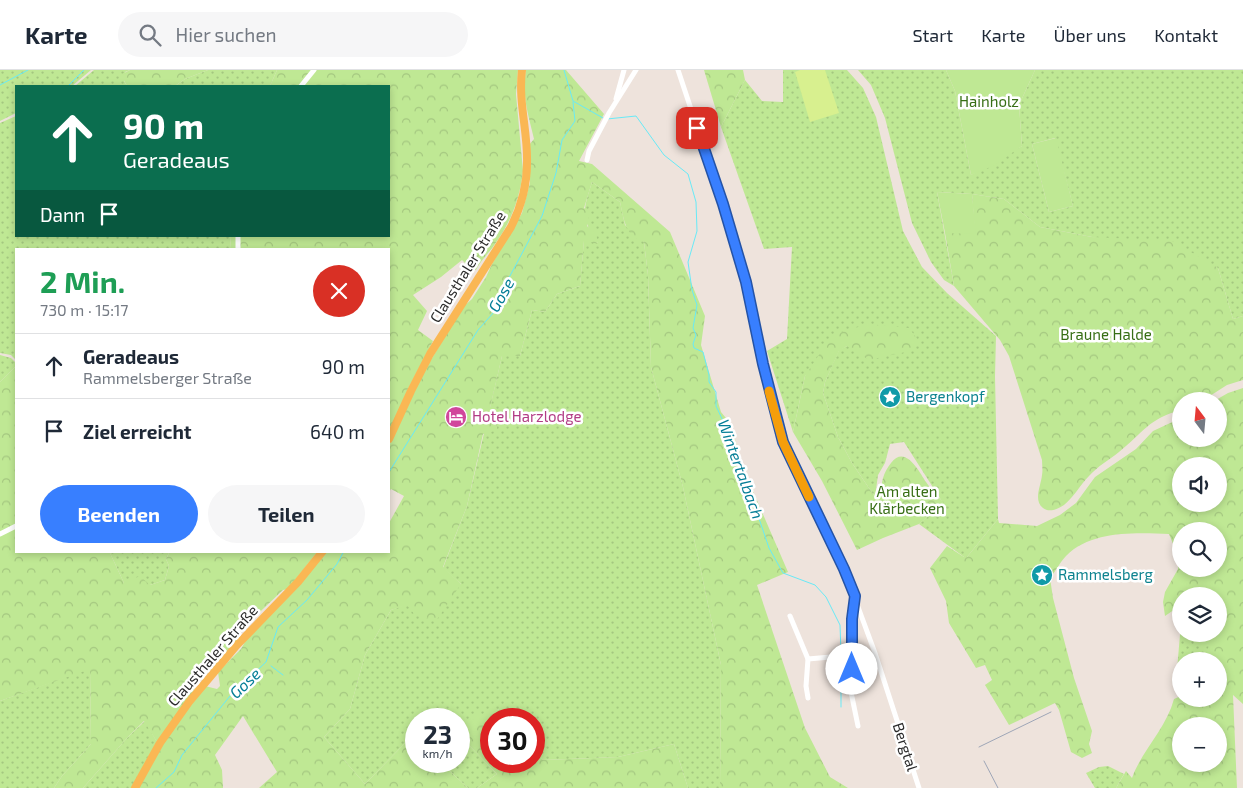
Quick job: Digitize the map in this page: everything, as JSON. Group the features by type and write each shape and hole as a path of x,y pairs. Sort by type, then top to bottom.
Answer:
{"main road":[{"name":"Clausthaler Straße","path":"390,437 430,354 519,212 526,182 528,160 521,102 522,70"},
{"name":"Clausthaler Straße","path":"135,788 160,744 189,702 230,653 298,582 321,553"}],"street":[{"path":"302,85 314,70"},
{"path":"614,105 624,70"},
{"path":"587,160 589,151 609,113 636,70"},
{"name":"Bergtal","path":"678,70 737,247 763,364 783,442 855,596 918,788"},
{"path":"0,534 15,526"},
{"path":"855,596 852,619 851,692 858,726"},
{"path":"790,616 808,659 806,686 808,698"},
{"path":"808,659 852,655"}],"green space":[{"path":"0,70 91,70 73,85 15,85 15,114 0,121"},
{"path":"94,70 130,70 125,72 124,81 126,85 76,85"},
{"path":"130,70 208,70 185,79 176,85 126,85 122,74"},
{"path":"208,70 277,70 270,85 176,85 185,79"},
{"path":"277,70 518,70 516,94 523,171 520,191 514,209 501,236 476,270 470,268 462,260 441,277 413,295 427,311 418,330 433,341 408,389 390,430 390,248 231,248 230,237 390,237 390,85 270,85"},
{"path":"526,70 566,70 604,114 579,161 592,164 670,232 705,316 701,345 721,412 730,423 746,475 788,572 757,585 805,728 830,777 848,788 720,788 721,665 683,487 651,367 648,275 644,242 633,236 626,226 620,202 592,182 584,208 590,212 587,226 596,233 598,244 584,241 580,286 557,294 545,312 532,310 520,356 502,356 490,408 497,416 497,430 483,434 467,506 443,567 461,584 436,621 415,615 407,605 391,610 365,655 350,709 324,737 365,784 405,743 405,773 452,773 468,788 259,788 277,772 243,716 215,755 222,770 223,788 138,788 169,733 205,686 217,689 220,686 218,672 241,649 246,640 324,553 390,553 390,521 404,496 391,489 390,490 390,444 423,373 463,307 472,299 486,277 522,213 530,183 529,145 534,139 525,97"},
{"path":"704,70 743,70 745,80 721,127"},
{"name":"Bergenkopf","path":"783,70 847,70 863,88 876,117 903,231 922,267 947,293 996,336 998,519 967,557 964,557 919,524 943,503 904,442 890,444 885,463 878,475 875,497 852,463 838,437 823,393 825,382 839,350 847,346 868,324 805,376 793,432 767,351 787,339 792,247 764,249 721,127 745,80 762,101 783,102"},
{"path":"800,70 825,70 839,113 810,122 795,72"},
{"path":"858,70 946,70 955,91 971,175 1022,146 1019,105 1035,70 1243,70 1243,316 1233,319 1218,268 1092,237 1040,227 1004,199 972,194 937,192 954,286 944,280 931,262 912,223 885,118 871,85","holes":["1055,138 1073,206 1049,212 1032,144"]},
{"name":"Hainholz","path":"946,70 1035,70 1019,105 1022,146 993,166 971,175 955,91"},
{"path":"15,116 15,237 230,237 231,248 15,248 15,359 11,355 0,353 0,123"},
{"path":"1056,138 1073,206 1049,212 1032,144"},
{"path":"592,182 620,202 625,225 644,242 648,275 651,367 683,487 721,665 720,788 688,788 674,744 618,757 545,760 545,708 480,708 480,721 470,728 470,708 405,708 405,743 365,784 324,737 350,709 365,655 391,610 461,584 443,568 467,506 502,356 520,356 532,310 545,312 557,294 580,286 584,240 598,243 588,227 585,214"},
{"path":"937,192 972,194 976,234 945,233"},
{"name":"Braune Halde","path":"972,194 1004,199 1040,227 1092,237 1172,241 1218,268 1233,319 1243,316 1243,380 1227,385 1216,392 1172,392 1172,413 1153,422 1119,452 1092,472 1064,505 1051,510 1043,508 1038,501 1042,460 1009,356 1000,340 954,286 945,233 975,233"},
{"name":"Am alten Klärbecken","path":"868,324 909,328 918,340 910,351 869,360 847,346 839,351 825,382 823,393 838,437 852,463 875,497 881,495 883,478 888,467 896,458 901,456 911,461 930,488 944,503 919,524 857,550 822,481 793,432 805,376 832,335"},
{"path":"0,355 11,358 15,362 15,367 0,382"},
{"path":"15,367 15,553 110,553 124,583 140,576 150,585 165,580 169,566 166,559 169,553 316,553 288,589 283,590 244,627 238,641 196,685 157,742 144,721 83,788 54,788 62,776 91,744 90,669 0,701 0,382"},
{"path":"1243,388 1243,704 1233,695 1237,788 1116,788 1126,771 1132,778 1136,768 1160,730 1172,704 1172,707 1227,707 1227,652 1205,652 1210,645 1202,645 1196,642 1227,642 1227,587 1172,587 1172,611 1165,616 1163,602 1165,592 1173,577 1227,577 1227,522 1172,522 1172,541 1169,534 1143,533 1101,537 1088,541 1066,556 1050,578 1053,598 1074,678 1092,731 1089,744 1092,753 1082,758 1071,752 1059,710 1055,703 1009,725 985,685 992,680 985,665 976,668 949,623 946,601 930,568 947,546 967,557 998,519 999,523 1037,526 1060,515 1076,503 1095,477 1136,449 1153,431 1172,422 1172,448 1228,448 1228,393"},
{"path":"110,553 169,553 166,559 169,566 165,580 150,585 124,583"},
{"path":"1179,642 1215,642 1211,652 1179,652"},
{"path":"90,668 91,744 62,776 54,788 0,788 0,701"},
{"path":"480,715 480,757 470,746 470,723"},
{"path":"145,721 157,742 132,788 83,788 127,738"},
{"path":"674,744 688,788 477,788 497,774 545,773 545,760 618,757"},
{"path":"470,746 480,757 480,773 497,774 477,788 468,788 452,773 470,773"},
{"path":"1108,766 1124,774 1116,788 1095,788 1086,773 1099,767"}],"waterway":[{"path":"0,85 28,70"},
{"path":"69,85 84,70"},
{"name":"Gose","path":"564,70 573,101 603,118"},
{"name":"Gose","path":"390,470 478,330 494,312 496,302 542,216 556,173 562,140 575,121 573,102"},
{"name":"Wintertalbach","path":"607,119 636,116 664,155 688,174 696,202 697,231 688,262 692,290 697,305 693,328 696,335 693,344 694,348 703,352 709,382 716,392 716,406 728,427 769,548 783,573 815,585 826,597 840,625 841,652"},
{"name":"Gose","path":"156,788 174,772 182,755 230,696 266,662 278,627 307,600 337,564 343,553"},
{"name":"Wintertalbach","path":"841,660 841,707"},
{"path":"271,666 283,675"}],"railway":[{"path":"979,747 1051,712"},
{"path":"984,761 998,788"}],"slow traffic":[{"path":"769,391 783,442 809,497"}],"place":[{"name":"Bergenkopf","path":"890,397"},
{"name":"Hotel Harzlodge","path":"456,417"},
{"name":"Rammelsberg","path":"1042,575"}],"route":[{"path":"697,128 737,247 763,364 783,442 855,596 852,604 852,669"}]}
